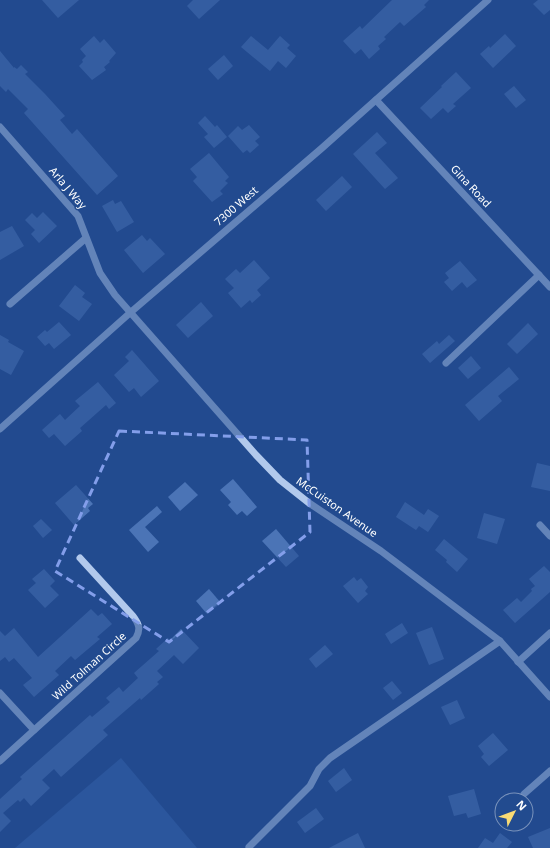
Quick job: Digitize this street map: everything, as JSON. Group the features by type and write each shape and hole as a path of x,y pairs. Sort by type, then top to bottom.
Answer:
{"street":[{"name":"7300 West","path":"0,429 131,312 376,100 486,1"},
{"name":"Gina Road","path":"376,100 550,287"},
{"name":"Arla J Way","path":"0,127 78,216 100,273 115,295 131,312"},
{"path":"10,304 86,238"},
{"path":"446,362 539,274"},
{"name":"McCuiston Avenue","path":"131,312 280,480 309,503 381,551 500,641 550,697"},
{"path":"540,526 550,536"},
{"name":"Wild Tolman Circle","path":"34,730 136,638 139,632 139,627 133,616 80,558"},
{"path":"518,662 550,633"},
{"path":"249,847 310,786 319,769 330,758 500,641"},
{"path":"0,693 34,730 0,761"},
{"path":"526,792 550,771"}],"highlighted area":[{"path":"119,431 307,440 310,532 169,642 55,571"}],"shaded area":[{"path":"121,758 197,848 15,848"}],"building":[{"path":"42,0 79,0 58,18"},
{"path":"193,0 220,0 199,19 187,6"},
{"path":"392,0 429,0 424,5 426,7 404,26 400,22 384,37 386,39 378,46 380,49 369,59 361,49 355,54 343,41 360,26 362,29"},
{"path":"538,0 550,0 550,10 544,15 533,4"},
{"path":"505,34 516,46 493,68 480,54 489,46 490,48"},
{"path":"94,36 100,43 104,39 116,53 109,61 110,62 104,67 106,70 92,80 79,66 86,56 80,49"},
{"path":"251,36 268,50 280,36 290,45 287,48 296,56 286,68 278,61 270,71 241,47"},
{"path":"0,51 14,68 17,69 21,65 28,72 25,74 65,116 60,120 72,134 77,129 118,176 97,195 24,113 28,109 8,89 6,92 0,86"},
{"path":"224,55 233,66 218,80 208,69"},
{"path":"456,72 471,88 453,104 456,106 448,113 443,108 431,119 420,108"},
{"path":"514,86 526,100 516,108 504,94"},
{"path":"205,116 215,127 217,125 227,137 214,148 204,137 208,134 198,123"},
{"path":"249,125 260,137 255,141 259,145 250,153 247,150 243,153 228,136 238,126 242,130"},
{"path":"377,132 387,143 375,153 398,178 385,189 353,154"},
{"path":"209,153 229,177 225,181 228,183 220,191 223,194 212,202 193,181 197,177 190,169"},
{"path":"342,176 352,187 326,211 316,200"},
{"path":"113,200 115,204 121,201 134,222 117,232 102,206"},
{"path":"43,212 57,226 39,243 31,234 35,230 25,220 32,213 37,218"},
{"path":"12,226 24,246 0,260 0,232"},
{"path":"142,235 147,241 150,238 165,254 143,273 124,250"},
{"path":"254,260 270,278 257,290 261,295 252,303 250,300 241,308 228,293 234,288 225,279 236,269 240,273"},
{"path":"460,261 477,280 467,288 462,282 452,291 444,282 449,278 445,273"},
{"path":"75,285 85,293 82,297 92,304 79,321 59,306"},
{"path":"201,302 213,316 188,338 176,325"},
{"path":"59,322 71,335 54,349 49,343 45,346 37,337 45,330 47,332"},
{"path":"528,323 538,334 517,354 507,344"},
{"path":"0,335 9,340 8,342 24,351 11,375 0,369"},
{"path":"449,335 455,341 430,363 422,354 437,341 439,344"},
{"path":"132,350 159,381 141,397 134,388 129,392 114,375 129,361 125,357"},
{"path":"471,356 481,368 468,379 458,368"},
{"path":"509,367 519,379 498,396 502,401 479,421 465,405"},
{"path":"98,382 116,403 109,409 106,405 80,428 82,431 65,446 54,434 49,438 42,430 60,414 65,420 80,406 75,401"},
{"path":"537,463 550,466 550,491 531,487"},
{"path":"233,479 257,507 247,516 242,511 237,515 228,505 231,502 220,490"},
{"path":"185,482 198,495 180,511 168,497"},
{"path":"76,485 93,504 88,508 90,511 74,525 55,503"},
{"path":"405,502 424,515 428,509 439,516 428,532 419,526 416,530 396,517"},
{"path":"157,506 162,512 145,527 159,542 148,552 129,530"},
{"path":"484,513 505,519 497,544 477,538"},
{"path":"41,519 52,530 43,538 33,526"},
{"path":"276,529 299,556 286,567 262,541"},
{"path":"444,539 468,559 457,572 446,562 447,560 435,550"},
{"path":"544,566 550,572 550,592 515,623 503,610 517,598 521,602 532,591 531,589 535,586 529,579"},
{"path":"44,569 55,581 50,586 59,595 45,608 28,590 36,583 32,579"},
{"path":"354,577 357,581 361,578 368,587 365,591 368,594 358,603 343,586"},
{"path":"209,589 221,603 207,614 196,601"},
{"path":"91,609 98,616 102,613 112,624 97,637 100,639 75,660 71,656 55,671 59,675 34,697 23,685 32,678 14,658 9,662 5,657 0,661 0,631 5,636 14,628 38,657"},
{"path":"402,623 408,633 391,644 385,634"},
{"path":"432,627 444,659 429,665 416,633"},
{"path":"181,629 199,648 183,664 174,655 157,671 163,677 157,682 159,684 141,700 140,698 103,730 108,735 61,777 54,769 42,780 50,788 31,806 24,798 20,802 18,800 3,813 11,821 0,832 0,799 22,779 20,777 90,715 92,717 110,702 106,698 119,687 123,692 138,678 134,673 159,651 156,649 168,638 169,641"},
{"path":"325,645 333,654 316,668 309,659"},
{"path":"392,681 402,693 393,700 383,688"},
{"path":"457,700 465,718 450,725 441,707"},
{"path":"493,733 508,750 489,766 481,757 484,754 478,746"},
{"path":"344,768 352,780 336,792 328,781"},
{"path":"474,789 481,814 468,818 466,813 454,816 448,796"},
{"path":"316,808 324,819 305,833 297,822"},
{"path":"550,828 550,848 533,848 528,837"},
{"path":"358,833 365,848 329,848"},
{"path":"500,833 512,842 507,848 478,848 485,838 493,843"}]}
